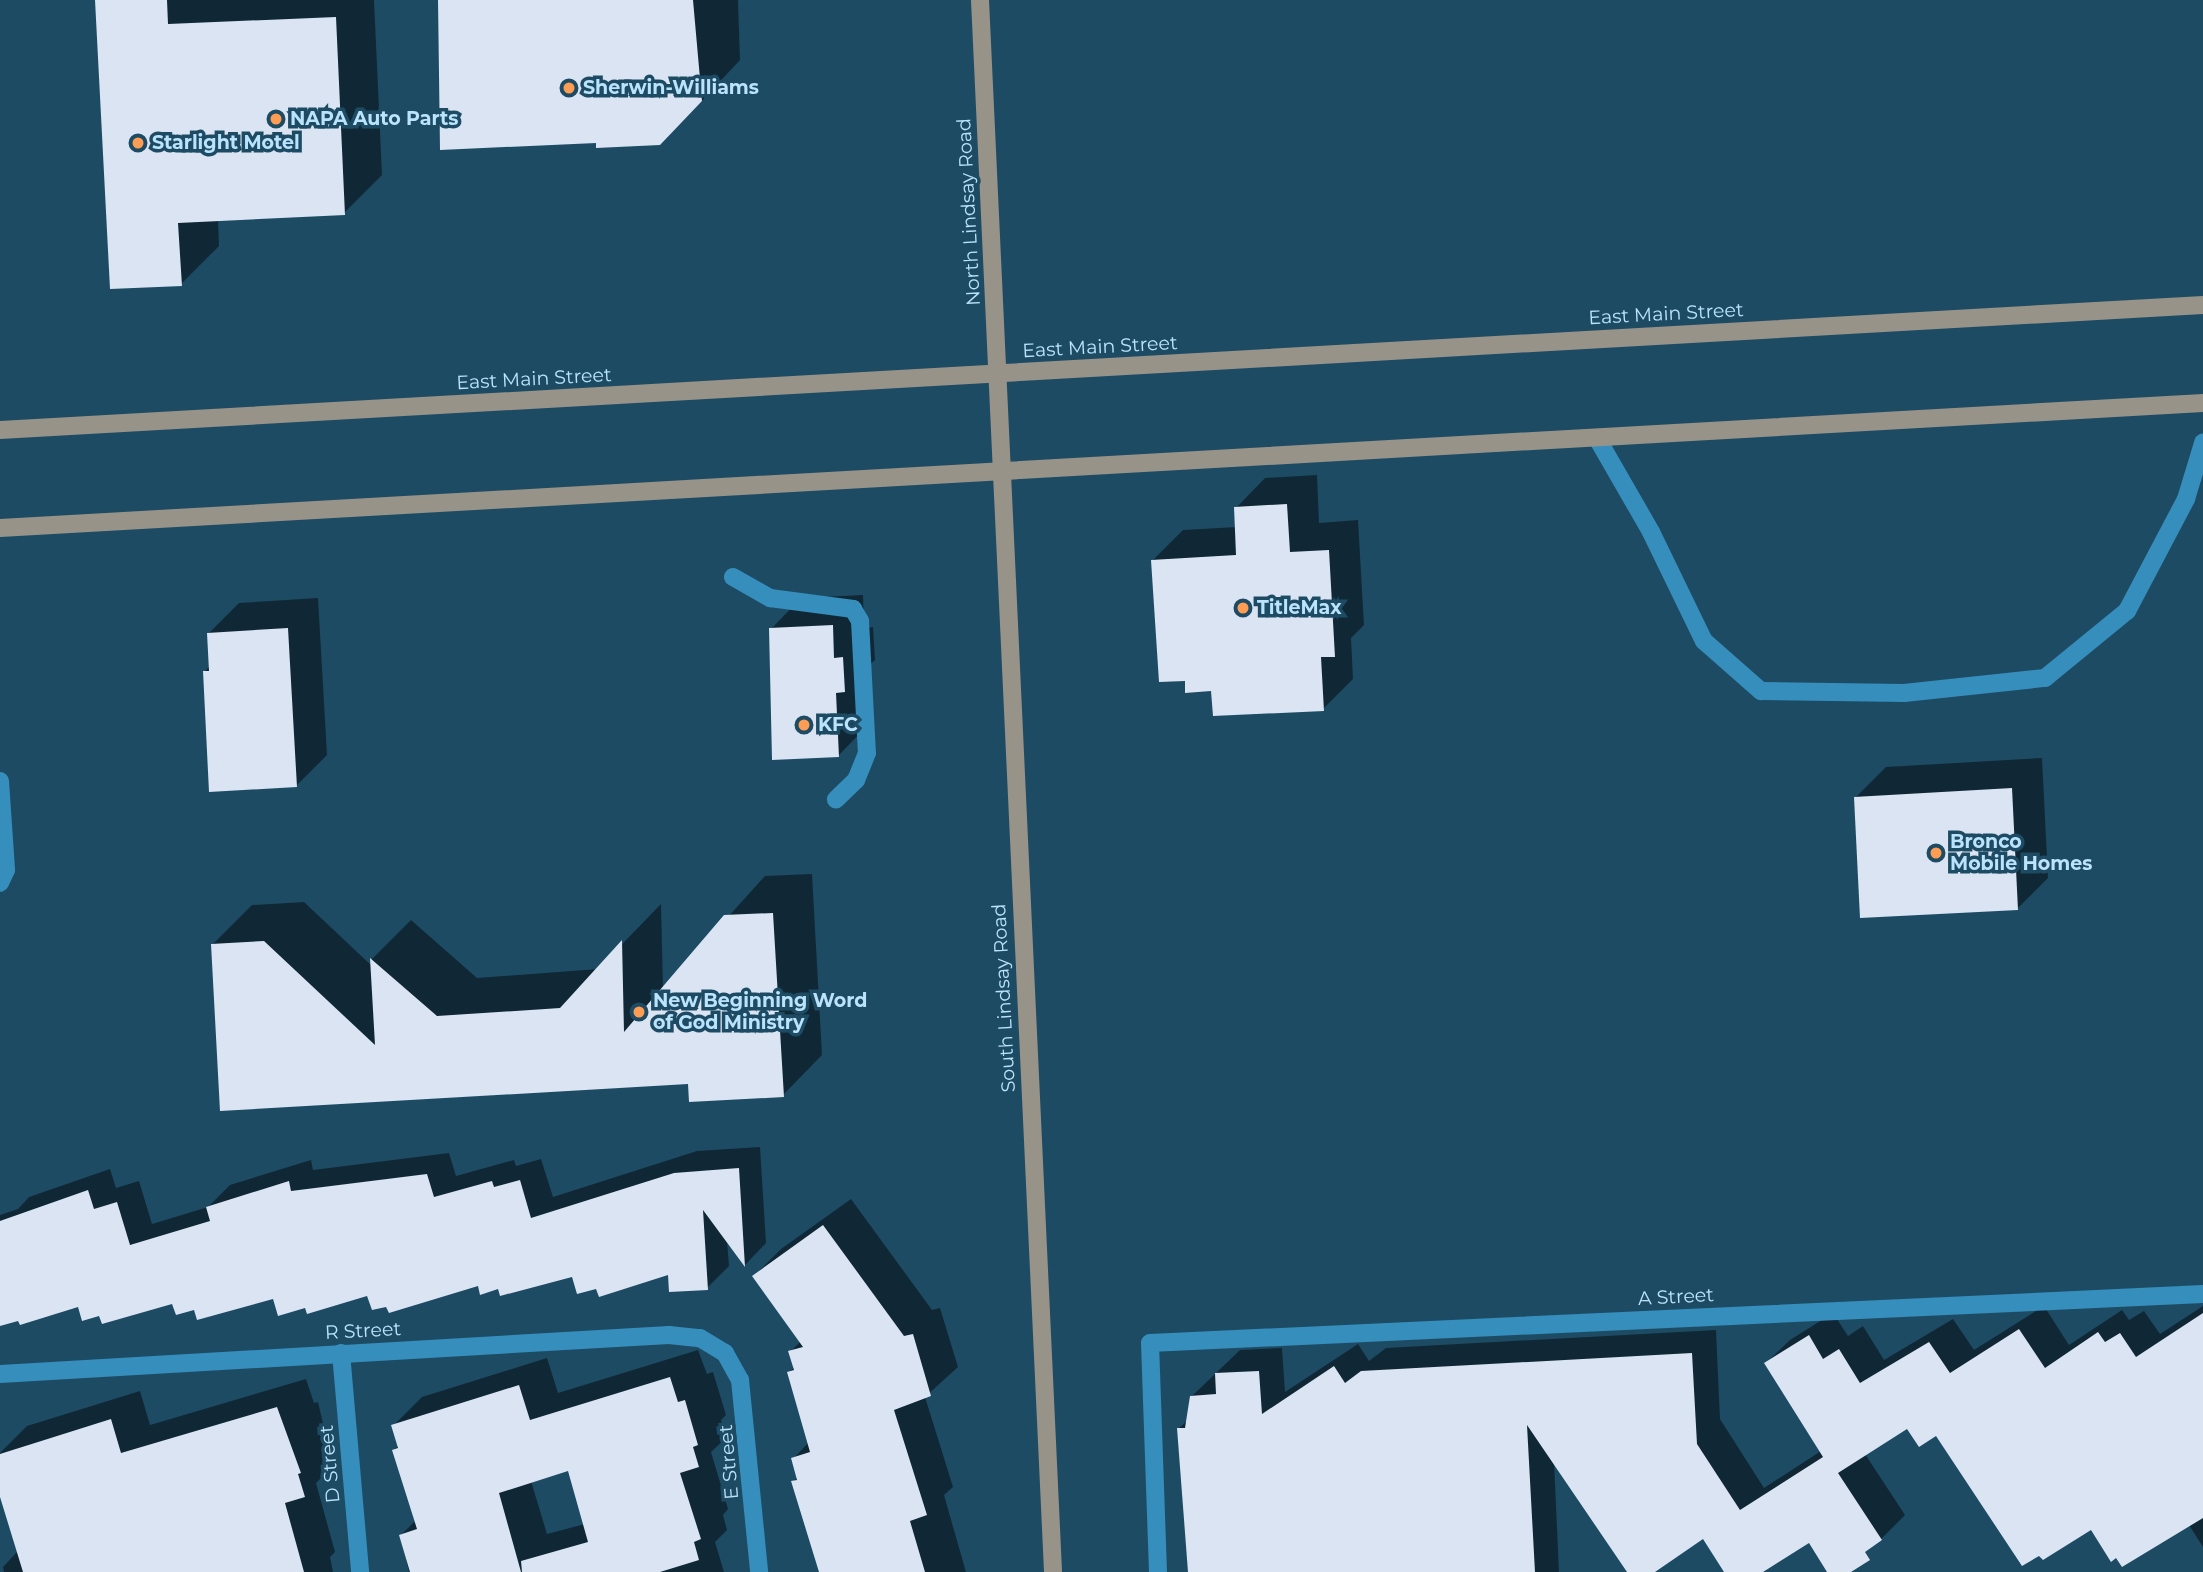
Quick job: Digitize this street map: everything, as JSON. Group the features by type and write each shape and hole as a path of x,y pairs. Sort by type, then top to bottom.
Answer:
{"main road":[{"name":"North Lindsay Road","path":"980,0 998,422"},
{"name":"East Main Street","path":"0,430 2203,305"},
{"path":"0,528 2203,403"},
{"name":"South Lindsay Road","path":"998,422 1053,1572"}],"lane":[{"path":"1597,438 1651,532 1704,641 1761,691 1904,693 2045,678 2127,611 2186,499 2203,443"},
{"path":"733,577 770,598 853,609 860,621 867,753 856,780 836,799"},
{"path":"0,781 6,870 0,883"},
{"name":"A Street","path":"1158,1572 1150,1343 2203,1294"},
{"name":"R Street","path":"0,1374 669,1335 700,1338 725,1353"},
{"name":"D Street","path":"341,1353 360,1572"},
{"name":"E Street","path":"725,1353 740,1380 746,1409 759,1572"}],"building":[{"path":"95,0 167,0 168,24 336,17 345,215 178,223 182,286 110,289"},
{"name":"Sherwin-Williams","path":"438,0 693,0 702,101 660,145 596,148 596,143 440,150"},
{"name":"TitleMax","path":"1287,504 1290,552 1329,550 1335,657 1321,657 1324,711 1213,716 1211,691 1185,693 1185,681 1159,682 1151,560 1236,555 1234,507"},
{"name":"KFC","path":"833,625 834,658 843,657 845,692 836,693 839,757 772,760 769,628"},
{"path":"288,628 297,787 209,792 203,671 209,671 207,633"},
{"name":"Bronco Mobile Homes","path":"2012,788 2018,910 1860,918 1854,797"},
{"name":"New Beginning Word of God Ministry","path":"773,913 784,1097 689,1102 688,1084 220,1111 211,944 264,941 375,1045 370,958 437,1016 560,1008 622,940 624,1032 724,915"},
{"path":"739,1168 745,1267 703,1210 708,1290 669,1292 668,1275 599,1297 596,1289 577,1294 572,1277 500,1296 498,1289 480,1295 478,1286 389,1313 386,1307 372,1310 367,1296 307,1314 305,1308 278,1316 273,1299 197,1320 194,1310 176,1315 172,1304 102,1324 99,1316 82,1321 78,1307 20,1325 18,1321 0,1326 0,1221 88,1190 94,1209 117,1202 130,1245 210,1221 206,1207 289,1181 291,1191 427,1174 434,1197 492,1181 494,1187 520,1180 531,1218 674,1173"},
{"path":"823,1225 904,1336 913,1334 931,1396 894,1410 927,1515 910,1521 925,1572 819,1572 791,1481 797,1480 791,1458 810,1452 787,1372 794,1370 788,1351 803,1347 752,1276"},
{"path":"2203,1313 2203,1518 2122,1567 2116,1558 2111,1562 2091,1530 2043,1560 2039,1556 2022,1566 1936,1436 1919,1447 1907,1429 1838,1473 1882,1540 1865,1552 1870,1560 1851,1572 1827,1572 1809,1543 1763,1572 1724,1572 1703,1539 1655,1572 1627,1572 1527,1425 1535,1572 1188,1572 1177,1428 1185,1428 1190,1396 1216,1394 1215,1373 1259,1371 1262,1414 1334,1366 1345,1383 1361,1371 1692,1353 1697,1444 1740,1510 1823,1457 1764,1363 1809,1335 1823,1359 1839,1349 1860,1383 1929,1342 1950,1373 2019,1329 2045,1368 2098,1332 2105,1342 2120,1333 2136,1357"},
{"path":"670,1377 678,1402 685,1400 698,1445 693,1447 699,1467 680,1473 701,1539 694,1542 699,1560 660,1572 522,1572 521,1561 588,1542 568,1471 499,1493 521,1572 410,1572 399,1535 417,1529 392,1450 398,1448 391,1425 519,1385 530,1420"},
{"path":"277,1407 301,1473 298,1474 305,1497 285,1503 304,1572 23,1572 0,1497 0,1454 111,1419 121,1453"}],"place":[{"name":"Sherwin-Williams","path":"569,88"},
{"name":"NAPA Auto Parts","path":"276,119"},
{"name":"Starlight Motel","path":"138,143"},
{"name":"TitleMax","path":"1243,608"},
{"name":"KFC","path":"804,725"},
{"name":"Bronco Mobile Homes","path":"1936,853"},
{"name":"New Beginning Word of God Ministry","path":"639,1012"}]}
